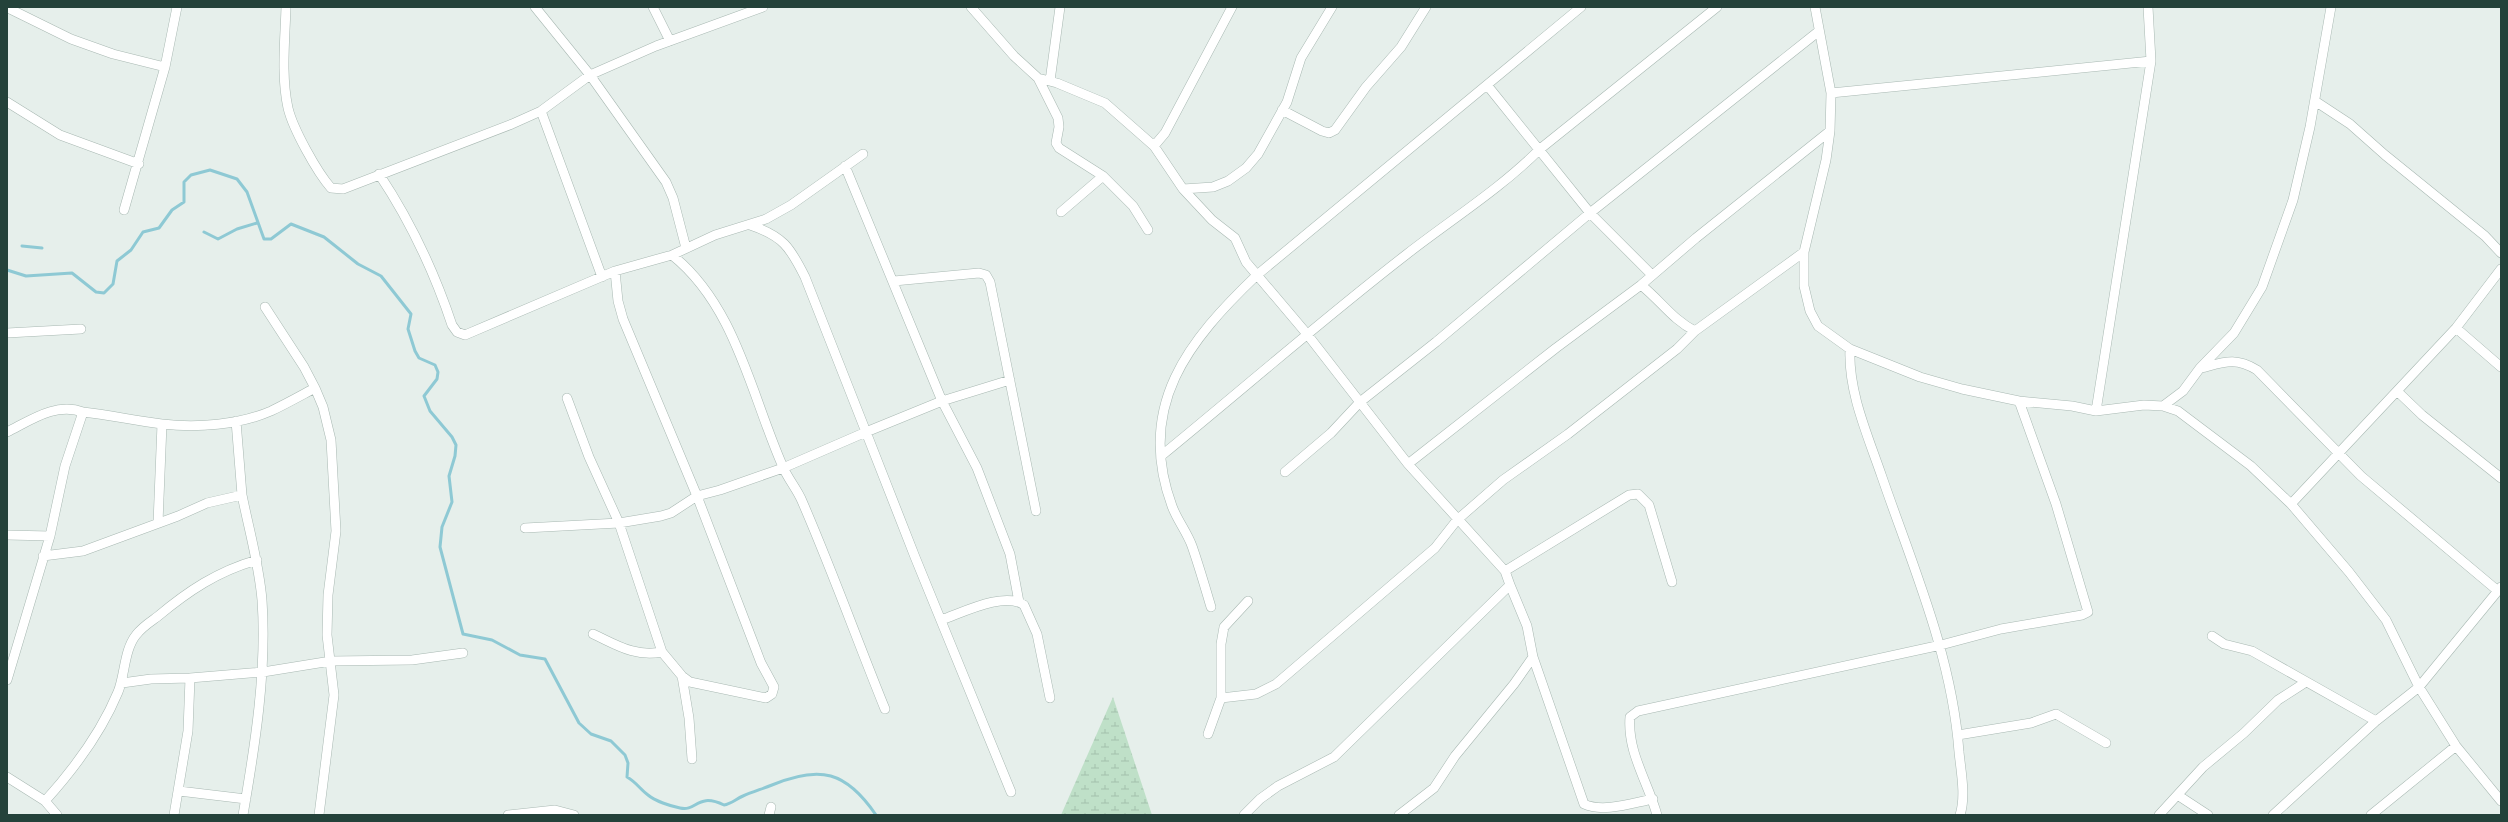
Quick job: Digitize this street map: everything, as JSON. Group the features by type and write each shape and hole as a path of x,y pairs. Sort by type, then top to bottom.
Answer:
{"street":[{"path":"124,210 139,164 165,67 177,7"},
{"path":"286,7 288,106 290,116 322,178 331,188 343,189 541,112 590,75 670,41 763,7"},
{"path":"535,7 590,75 666,182 673,198 686,248"},
{"path":"653,7 670,41"},
{"path":"971,7 1014,56 1038,78 1058,118 1059,127 1056,143 1059,148 1086,167 1103,176 1133,206 1148,230"},
{"path":"1050,81 1060,7"},
{"path":"1154,146 1165,133 1232,7"},
{"path":"1183,189 1213,187 1228,181 1246,168 1258,154 1292,88 1296,68 1332,7"},
{"path":"1282,110 1322,131 1329,133 1335,130 1366,87 1401,47 1426,7"},
{"path":"1211,607 1192,545 1172,506 1161,456 1160,425 1166,399 1175,374 1188,352 1211,322 1257,275 1581,7"},
{"path":"1161,456 1407,254 1514,174 1540,149 1717,7"},
{"path":"1815,7 1831,93 1830,131 1826,160 1804,252 1804,286 1810,311 1818,326 1850,349 1887,362 1920,377 1962,389 2019,401 2072,406 2096,411 2144,405 2163,406 2178,411 2215,436 2251,466 2291,504 2377,608 2419,686 2456,746 2501,801"},
{"path":"2096,411 2151,61 2148,7"},
{"path":"2163,406 2183,391 2200,368 2234,333 2262,286 2293,200 2315,101 2331,7"},
{"path":"9,10 72,39 106,52 165,67"},
{"path":"1285,472 1330,433 1360,402 1436,342 1590,213 1819,31"},
{"path":"1831,93 2151,61"},
{"path":"1038,78 1050,81 1105,103 1154,146 1183,189 1212,220 1234,238 1246,262 1308,334 1408,464 1457,520 1474,535 1505,571 1527,626 1533,657 1584,804 1592,808 1653,799"},
{"path":"1487,85 1590,213 1652,276"},
{"path":"2315,101 2350,124 2384,155 2485,236 2501,253"},
{"path":"7,102 60,135 139,164"},
{"path":"541,112 602,276"},
{"path":"1408,464 1556,348 1641,285 1830,131"},
{"path":"379,174 405,215 426,256 457,332 465,335 602,276 672,255 715,235 750,225 785,209 863,154"},
{"path":"845,166 894,281 942,401 977,468 1010,554 1019,602"},
{"path":"1061,212 1103,176"},
{"path":"750,225 776,235 795,258 1011,792"},
{"path":"1222,698 1256,694 1276,684 1435,548 1457,520 1503,480 1562,438 1677,348 1695,331 1804,252"},
{"path":"672,255 696,276 737,347 783,468 802,500 836,588 846,604 855,634 885,709"},
{"path":"2291,504 2398,392 2456,328 2501,269"},
{"path":"567,398 589,457 619,523 621,536 662,652 682,676 690,682 766,698 772,694 774,687 761,663 697,496 623,319 618,301 615,271"},
{"path":"894,281 979,273 986,275 990,282 1036,510"},
{"path":"1641,285 1654,295 1674,318 1695,331"},
{"path":"265,307 304,367 315,388 323,408 332,440 336,531 328,595 327,635 334,696 319,815"},
{"path":"2456,328 2501,367"},
{"path":"7,333 81,329"},
{"path":"1850,349 1851,380 1872,447 1941,645 1951,686 1958,735 1963,802 1960,815"},
{"path":"2200,368 2230,361 2244,362 2268,381 2361,476 2500,589 2419,686 2376,721 2272,815"},
{"path":"525,528 619,523 671,513 697,496 720,490 783,468 942,401 1010,380"},
{"path":"7,432 57,410 68,408 84,412 109,414 162,424 191,425 236,421 270,411 315,388"},
{"path":"2398,392 2422,415 2501,478"},
{"path":"1657,815 1653,799 1635,759 1628,731 1630,717 1638,711 1941,645 2001,629 2082,615 2088,612 2056,504 2019,401"},
{"path":"7,680 50,536 65,466 84,412"},
{"path":"236,421 242,495 257,560 262,600 263,672 243,815"},
{"path":"158,523 162,424"},
{"path":"1505,571 1629,495 1638,494 1648,504 1658,544 1672,582"},
{"path":"43,556 83,551 207,503 242,495"},
{"path":"7,535 50,536"},
{"path":"45,801 62,782 98,732 122,683 133,640 141,630 206,580 235,566 257,560"},
{"path":"1244,815 1260,799 1278,786 1334,757 1510,584"},
{"path":"941,620 1000,600 1019,602 1024,605 1037,634 1050,698"},
{"path":"1208,734 1222,698 1220,644 1224,627 1248,600"},
{"path":"593,634 631,652 646,655 662,652"},
{"path":"2212,636 2224,644 2252,651 2376,721"},
{"path":"122,683 151,679 190,678 263,672 331,661 412,660 463,653"},
{"path":"1399,815 1434,788 1455,756 1514,684 1533,657"},
{"path":"682,676 689,718 692,759"},
{"path":"174,815 188,731 190,678"},
{"path":"2159,815 2179,796 2203,767 2244,733 2278,700 2306,682"},
{"path":"1958,735 2031,723 2056,714 2106,742"},
{"path":"2371,815 2456,746"},
{"path":"7,777 45,801 57,815"},
{"path":"178,791 246,799"},
{"path":"2179,796 2208,815"},
{"path":"508,815 555,810 574,815"}],"green space":[{"path":"1113,697 1152,815 1061,815"}],"waterway":[{"path":"7,270 26,276 72,273 96,292 104,293 113,284 117,261 131,250 143,232 159,228 172,210 184,202 184,182 191,175 210,170 237,179 247,192 264,239 271,239 291,224 324,237 358,264 381,276 411,314 408,329 415,351 419,358 435,365 438,372 437,379 424,396 430,411 452,437 456,445 455,456 449,476 452,502 442,527 440,547 463,634 492,640 520,655 545,659 579,723 591,734 611,741 625,755 628,763 627,777 648,795 659,801 680,808 690,807 703,801 715,802 724,805 729,804 740,797 789,779 804,775 818,774 831,776 843,781 865,800 876,815"},
{"path":"204,232 218,239 237,229 257,223"},
{"path":"22,246 42,248"}]}
